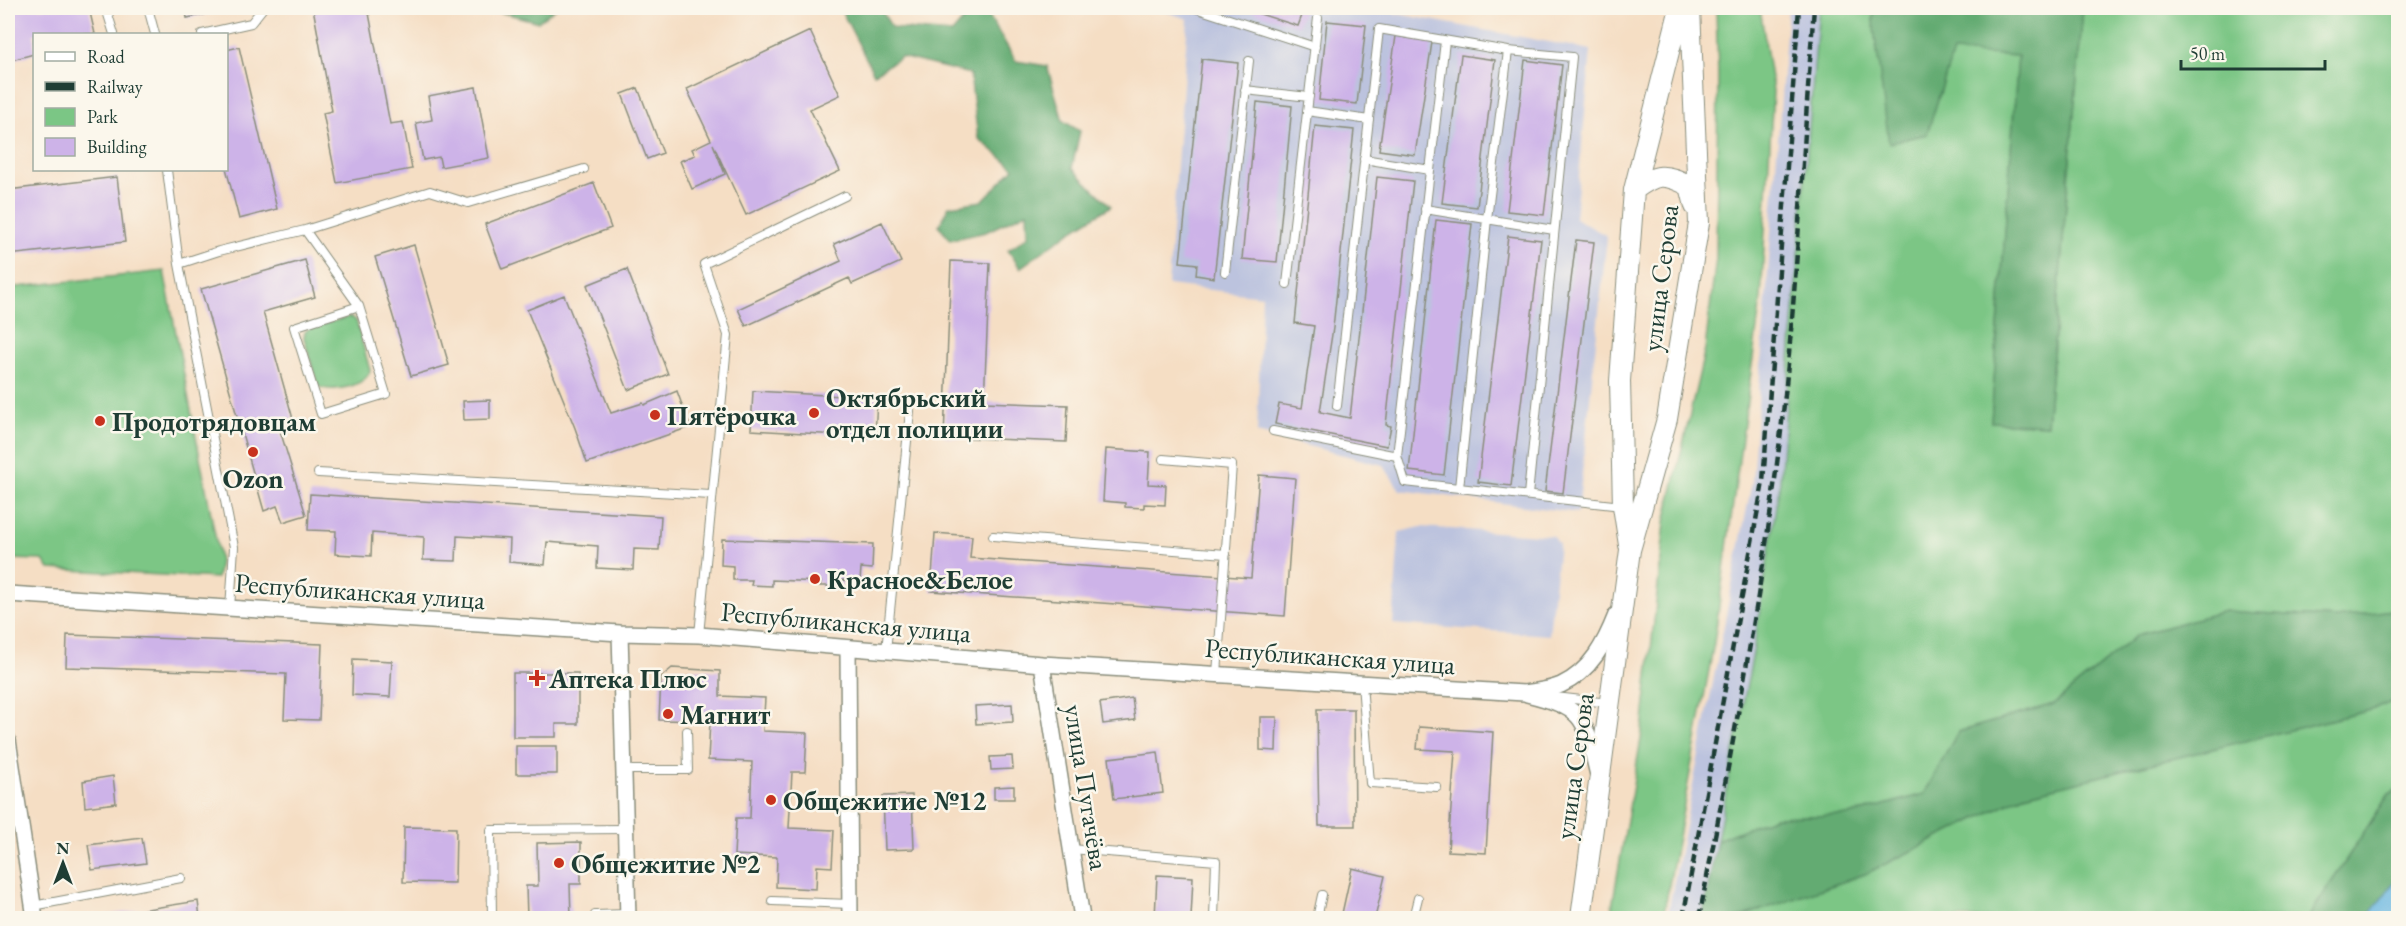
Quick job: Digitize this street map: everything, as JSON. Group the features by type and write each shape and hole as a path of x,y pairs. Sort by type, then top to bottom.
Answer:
{"street":[{"name":"улица Серова","path":"1630,550 1623,506 1620,381 1634,190 1680,8"},
{"name":"улица Серова","path":"1581,918 1630,550 1668,419 1700,223 1690,8"},
{"path":"1634,190 1651,177 1673,177 1690,186 1700,223"},
{"name":"Республиканская улица","path":"8,594 620,633 699,635 1042,664 1524,693 1560,686 1582,671 1605,644 1625,590"},
{"path":"620,633 628,916"},
{"path":"848,648 850,911"},
{"name":"улица Пугачёва","path":"1042,664 1082,918"},
{"path":"1524,693 1556,702 1575,712 1587,730 1599,782"},
{"path":"8,740 34,912"}],"lane":[{"path":"106,8 114,33"},
{"path":"148,8 155,33"},
{"path":"206,33 251,23 263,8"},
{"path":"1195,8 1315,47"},
{"path":"1287,284 1318,18"},
{"path":"1336,406 1379,29 1508,51 1572,57 1528,495"},
{"path":"1445,41 1397,456 1405,482 1623,506"},
{"path":"1459,488 1487,219 1508,51"},
{"path":"1225,272 1249,61"},
{"path":"1245,90 1309,97"},
{"path":"1307,111 1369,120"},
{"path":"1365,159 1430,170"},
{"path":"179,264 219,251 305,230 430,191 468,202 584,169"},
{"path":"167,171 179,264 234,547 230,609"},
{"path":"699,635 728,335 704,264 844,196"},
{"path":"1425,209 1554,230"},
{"path":"305,230 360,306 386,394 321,414 294,327 360,306"},
{"path":"886,651 910,411"},
{"path":"1273,431 1397,456"},
{"path":"1163,459 1232,465 1217,674"},
{"path":"318,474 711,495"},
{"path":"993,536 1226,554"},
{"path":"1362,684 1370,783 1437,787"},
{"path":"1524,693 1610,704"},
{"path":"624,770 688,770 687,731"},
{"path":"492,918 491,830 625,829"},
{"path":"1071,849 1216,861 1214,918"},
{"path":"34,912 182,878"},
{"path":"1317,918 1322,895"},
{"path":"1413,918 1418,898"},
{"path":"772,901 850,911"},
{"path":"595,915 628,916"}],"shaded area":[{"path":"1153,8 1366,8 1591,50 1575,218 1607,236 1578,513 1400,490 1383,465 1257,433 1262,296 1168,285 1188,19"},
{"path":"1788,8 1819,8 1780,481 1753,653 1702,918 1667,918 1752,482"},
{"path":"1421,527 1553,536 1559,544 1549,635 1393,624 1399,532"}],"green space":[{"path":"484,8 556,8 538,22"},
{"path":"840,8 880,8 892,28 952,33 972,10 986,11 1016,61 1047,66 1063,121 1080,131 1072,168 1111,206 1071,231 1020,268 1008,250 1028,236 1027,212 986,232 950,240 939,226 949,206 982,201 1014,168 978,138 970,74 901,57 874,74"},
{"path":"1716,8 1760,8 1773,91 1761,299 1714,643 1663,918 1610,918 1641,739 1665,522 1705,349 1716,258 1718,77"},
{"path":"1819,8 1874,8 1873,21 1927,134 1953,51 2018,56 1991,422 2047,425 2083,8 2398,8 2398,609 2337,618 2225,611 2137,635 2054,704 1958,732 1924,794 1849,815 1775,817 1717,840 1753,653 1780,481"},
{"path":"1874,8 2083,8 2047,425 1991,422 2018,56 1953,52 1927,134 1889,143 1873,21"},
{"path":"164,271 220,561 217,578 49,569 43,560 8,559 8,288"},
{"path":"349,317 356,320 370,370 368,376 356,384 339,389 318,386 304,338 305,332 310,328"},
{"path":"2398,609 2398,699 2375,709 2024,795 1865,874 1738,918 1702,918 1717,840 1775,817 1849,815 1924,794 1958,732 2054,704 2137,635 2225,611 2337,618"},
{"path":"2398,699 2398,789 2389,794 2308,918 1738,918 1865,874 2024,795 2375,709"},
{"path":"2398,789 2398,878 2366,918 2308,918 2389,794"}],"water":[{"path":"2398,878 2398,918 2366,918"}],"building":[{"path":"29,8 89,8 95,33 33,33 33,54 8,61 8,12"},
{"path":"185,8 226,8 227,10 187,18"},
{"path":"313,8 368,8 390,124 403,122 412,169 337,183 323,113 332,111"},
{"path":"1241,8 1296,8 1304,10 1298,26"},
{"path":"1327,21 1366,25 1357,104 1319,100"},
{"path":"810,31 840,95 810,109 840,171 746,215 713,144 725,174 692,189 680,161 695,155 692,149 711,140 687,89"},
{"path":"1396,36 1432,42 1415,155 1379,150"},
{"path":"239,47 277,209 239,219 227,171 228,50"},
{"path":"1461,55 1495,60 1477,207 1442,203"},
{"path":"1202,59 1238,63 1214,278 1196,275 1197,264 1180,262"},
{"path":"1525,60 1562,65 1544,215 1507,211"},
{"path":"476,87 489,158 441,167 439,157 423,160 416,123 432,120 428,96"},
{"path":"638,88 663,153 647,159 622,94"},
{"path":"1257,102 1292,106 1277,262 1242,259"},
{"path":"1315,126 1354,130 1333,328 1320,412 1350,418 1377,177 1413,181 1386,425 1391,426 1387,446 1275,424 1279,404 1302,408 1314,326 1295,323"},
{"path":"117,177 125,242 8,255 8,190"},
{"path":"594,183 611,228 502,269 485,224"},
{"path":"1436,220 1472,224 1444,475 1409,471"},
{"path":"882,222 901,262 852,284 849,278 746,326 738,309 841,261 834,244"},
{"path":"1508,236 1541,240 1511,486 1478,482"},
{"path":"1576,240 1594,242 1563,493 1545,491"},
{"path":"414,245 449,365 411,376 375,257"},
{"path":"305,260 315,297 263,312 293,419 278,424 306,515 283,522 277,506 264,511 201,289"},
{"path":"951,261 990,263 984,402 1068,405 1066,442 944,437"},
{"path":"627,269 668,374 628,390 587,285"},
{"path":"564,295 611,413 643,403 644,405 677,391 690,427 587,463 527,310"},
{"path":"753,391 877,398 875,437 751,430"},
{"path":"490,400 490,419 464,420 463,401"},
{"path":"1106,449 1150,452 1148,484 1166,485 1165,505 1144,504 1144,508 1125,507 1125,503 1103,501"},
{"path":"1259,475 1295,478 1285,616 931,591 935,533 972,536 970,558 1251,578"},
{"path":"310,494 661,516 659,550 634,549 633,570 597,568 598,546 547,542 545,565 509,562 510,539 457,536 456,561 423,560 424,537 372,533 371,556 335,554 336,531 308,530"},
{"path":"722,539 873,544 872,569 861,568 860,581 842,580 842,586 820,586 821,582 772,580 772,586 751,585 752,580 733,580 733,566 721,565"},
{"path":"67,635 322,644 319,720 284,719 286,674 66,667"},
{"path":"353,659 392,661 390,697 352,695"},
{"name":"Общежитие №12","path":"672,668 720,671 720,696 765,698 763,731 807,733 805,772 792,772 789,828 834,830 832,867 817,866 816,889 776,887 777,857 734,855 736,818 750,818 752,762 708,760 710,721 659,720 661,677"},
{"path":"513,673 578,673 578,724 556,724 556,737 513,737"},
{"path":"1132,698 1135,720 1103,724 1100,703"},
{"path":"1012,704 1013,722 976,724 975,706"},
{"path":"1317,709 1354,709 1355,826 1319,826"},
{"path":"1260,717 1277,717 1276,751 1260,750"},
{"path":"1419,727 1493,732 1486,853 1448,851 1455,751 1417,749"},
{"path":"516,746 557,746 557,774 516,774"},
{"path":"1158,752 1163,793 1114,799 1109,758"},
{"path":"1012,756 1013,769 991,770 990,757"},
{"path":"113,776 116,803 85,807 83,781"},
{"path":"1014,786 1014,799 994,799 994,787"},
{"path":"912,795 914,849 885,850 883,796"},
{"path":"404,827 456,828 455,883 403,882"},
{"path":"142,838 146,863 92,870 88,845"},
{"name":"Общежитие №2","path":"581,842 581,884 570,884 571,918 527,918 526,886 538,886 537,843"},
{"path":"1352,868 1385,876 1375,918 1341,918"},
{"path":"1157,875 1193,877 1191,918 1155,918"},
{"path":"198,901 200,918 96,918 96,917"}],"railway":[{"path":"1683,918 1763,482 1799,8"},
{"path":"1699,918 1749,649 1782,427 1793,307 1814,8"}],"place":[{"name":"Октябрьский отдел полиции","path":"814,413"},
{"name":"Пятёрочка","path":"655,415"},
{"name":"Продотрядовцам","path":"100,421"},
{"name":"Ozon","path":"253,452"},
{"name":"Красное&Белое","path":"815,579"},
{"name":"Аптека Плюс","path":"537,678"},
{"name":"Магнит","path":"668,714"},
{"name":"Общежитие №12","path":"771,800"},
{"name":"Общежитие №2","path":"559,863"}]}
